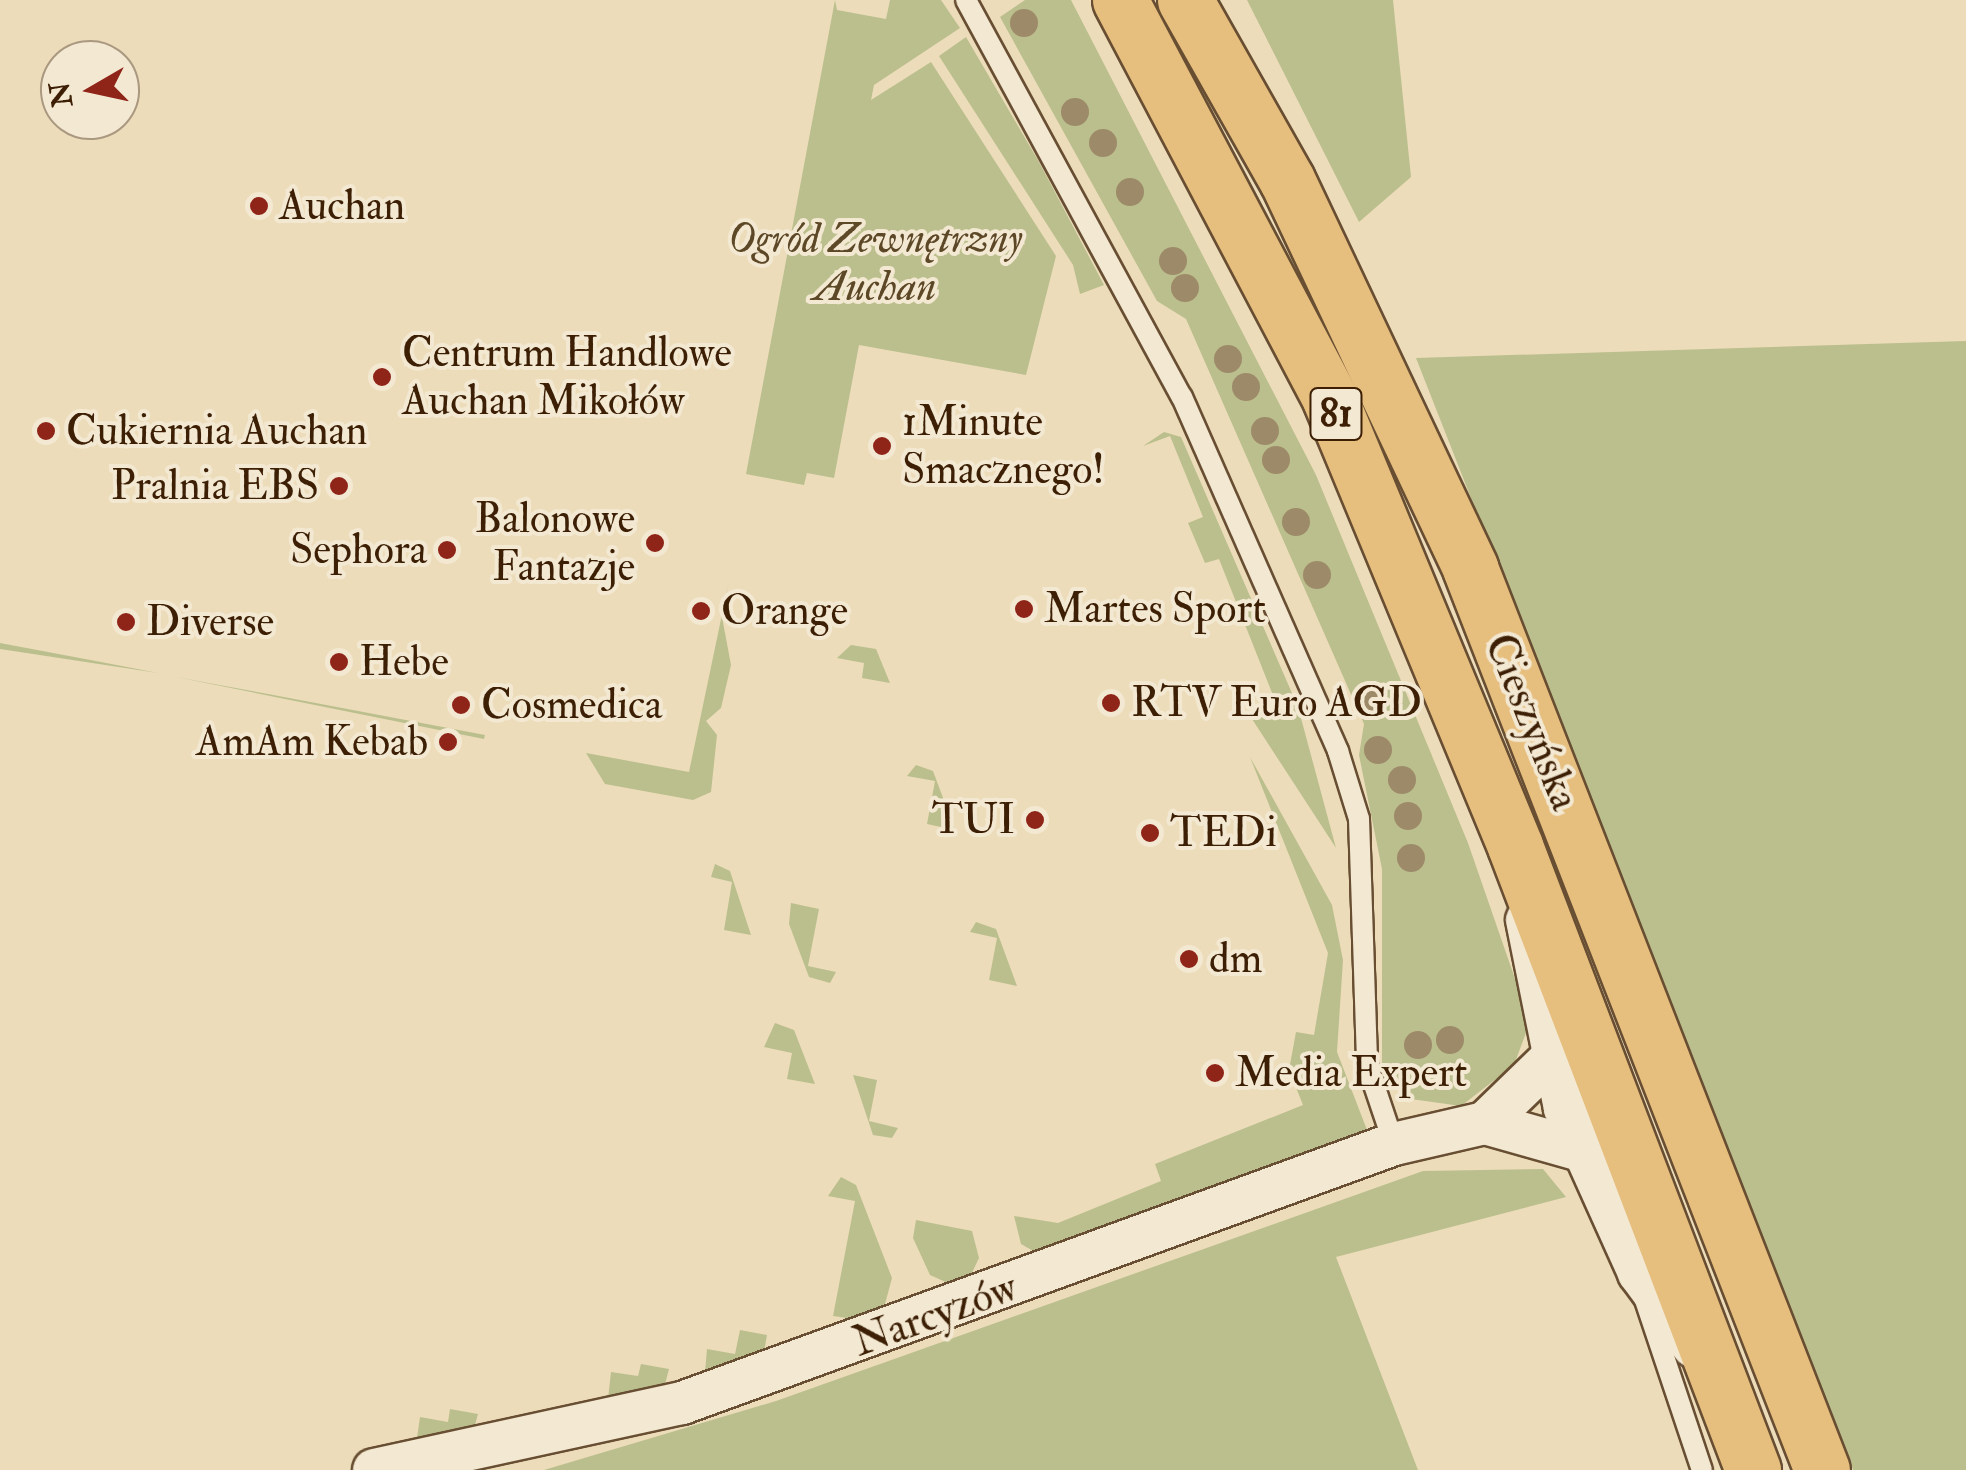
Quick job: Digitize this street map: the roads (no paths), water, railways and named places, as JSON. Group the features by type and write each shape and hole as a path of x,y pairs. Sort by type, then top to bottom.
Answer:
{"main road":[{"name":"Cieszyńska","path":"1120,0 1330,399 1515,846 1753,1470"},
{"name":"Cieszyńska","path":"1185,0 1287,180 1470,568 1822,1470"}],"street":[{"path":"1515,846 1549,1061 1639,1273 1718,1380"},
{"path":"1485,1123 1549,1061"},
{"name":"Narcyzów","path":"374,1470 682,1403 1394,1144 1485,1123 1584,1150"}],"lane":[{"path":"966,0 1182,397 1338,751 1358,819 1367,1064 1394,1144"},
{"path":"1639,1273 1642,1313 1702,1470"}],"place":[{"name":"Auchan","path":"259,206"},
{"name":"Centrum Handlowe Auchan Mikołów","path":"382,377"},
{"name":"Cukiernia Auchan","path":"46,431"},
{"name":"1Minute Smacznego!","path":"882,446"},
{"name":"Pralnia EBS","path":"339,486"},
{"name":"Balonowe Fantazje","path":"655,543"},
{"name":"Sephora","path":"447,550"},
{"name":"Martes Sport","path":"1024,609"},
{"name":"Orange","path":"701,611"},
{"name":"Diverse","path":"126,622"},
{"name":"Hebe","path":"339,662"},
{"name":"RTV Euro AGD","path":"1111,703"},
{"name":"Cosmedica","path":"461,705"},
{"name":"AmAm Kebab","path":"448,742"},
{"name":"TUI","path":"1035,820"},
{"name":"TEDi","path":"1150,833"},
{"name":"dm","path":"1189,959"},
{"name":"Media Expert","path":"1215,1073"}],"park label":[{"name":"Ogród Zewnętrzny Auchan","path":"875,263"}]}
